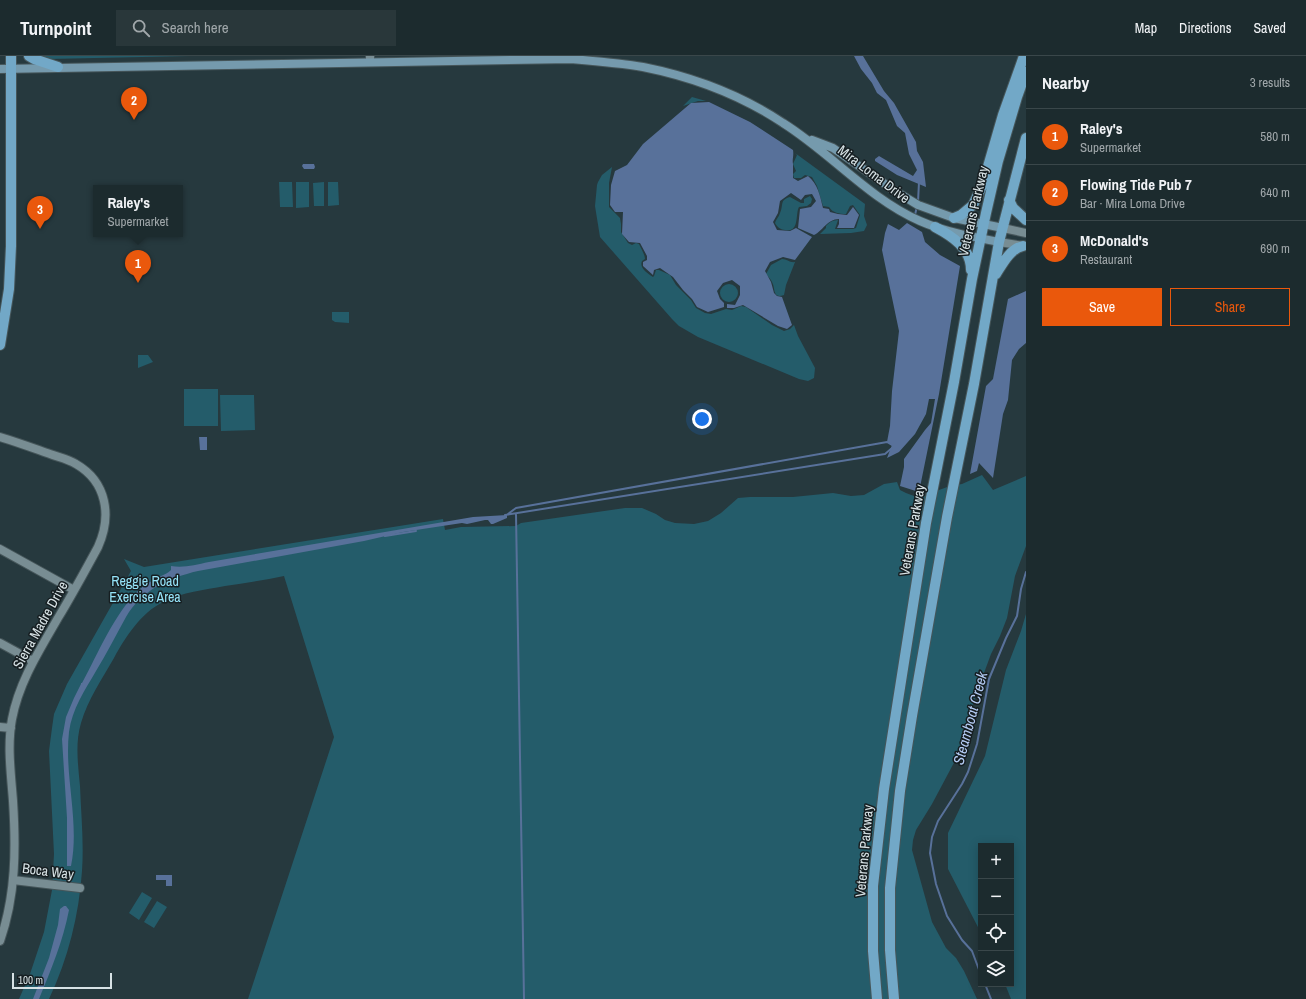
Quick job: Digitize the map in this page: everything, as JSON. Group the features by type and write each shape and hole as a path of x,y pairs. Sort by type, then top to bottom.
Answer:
{"main road":[{"path":"0,345 9,289 11,246 11,56"},
{"path":"29,56 58,67"},
{"path":"954,218 961,215 973,205 983,184 1003,115 1024,56"},
{"name":"Mira Loma Drive","path":"0,69 370,59 571,57 643,67 692,80 738,98 761,110 804,137 878,196 906,214 935,227 999,242"},
{"name":"Veterans Parkway","path":"877,999 873,951 873,886 884,789 926,523 954,382 972,279 984,224 998,161 1026,72"},
{"name":"Mira Loma Drive","path":"804,137 833,148 906,197 927,208 954,218 1002,228"},
{"path":"894,999 890,950 890,888 900,791 947,517 974,384 999,242 1026,138"},
{"path":"1009,200 1013,208 1026,220"},
{"path":"935,227 950,235 968,255 971,264 972,279"},
{"path":"992,281 1002,264 1015,249 1025,246"}],"street":[{"name":"Mira Loma Drive","path":"1002,228 1026,233"},
{"name":"Mira Loma Drive","path":"999,242 1025,246"},
{"name":"Sierra Madre Drive","path":"0,436 75,463 85,470 99,486 103,495 105,507 105,527 98,547 33,661 15,704 11,728 10,759 15,837 14,880 10,906 0,941"},
{"path":"0,549 74,590"},
{"path":"0,643 33,661"},
{"path":"0,727 11,728"},
{"name":"Boca Way","path":"14,880 80,888"}],"green space":[{"path":"36,56 190,56 48,59"},
{"path":"692,97 706,101 698,101 683,106"},
{"path":"795,153 865,204 864,216 867,225 864,231 820,234 826,228 828,223 834,220 838,220 835,229 856,228 860,215 853,205 850,206 846,214 836,213 829,207 823,206 817,186 812,177 805,175 801,178 794,178 793,174 796,171 793,164 797,155"},
{"path":"612,167 609,183 609,207 620,218 621,232 628,243 632,245 636,243 639,244 645,257 641,264 644,270 653,277 656,270 670,275 676,285 691,300 696,308 705,313 711,314 726,309 732,310 741,306 746,307 772,325 784,331 790,329 794,325 798,336 815,368 814,378 808,381 799,379 698,337 679,326 672,319 600,237 595,206 597,185 602,175"},
{"path":"279,182 292,182 293,207 280,207"},
{"path":"296,182 309,182 309,207 296,208"},
{"path":"324,182 324,206 314,206 313,183"},
{"path":"328,182 338,182 339,205 328,206"},
{"path":"810,196 812,199 811,203 807,206 799,207 793,229 784,230 777,226 775,223 780,214 784,200 790,197 804,203 804,199"},
{"path":"782,259 795,262 786,285 784,295 778,296 775,293 772,281 766,274 771,265"},
{"path":"725,284 733,284 738,289 736,300 733,302 725,302 720,297 720,289"},
{"path":"332,312 349,312 349,323 335,322 332,320"},
{"path":"138,355 148,355 153,362 138,368"},
{"path":"184,389 218,389 218,426 184,426"},
{"path":"220,395 254,395 255,430 221,431"},
{"name":"Reggie Road Exercise Area","path":"982,475 993,490 1026,476 1026,546 1015,576 1007,618 991,654 977,692 957,757 932,804 916,830 912,850 932,922 946,948 956,958 964,971 977,999 248,999 334,737 284,576 201,590 163,602 148,612 141,619 124,642 91,697 79,731 78,754 83,849 82,871 78,904 67,953 49,999 19,999 30,974 44,932 52,890 54,854 49,751 54,714 67,684 131,571 124,559 144,567 443,519 445,530 461,527 516,526 521,523 625,508 642,508 665,520 675,523 694,524 708,521 721,513 738,498 793,497 833,493 851,496 864,495 884,484 897,482 900,490 906,493 914,496 926,496 950,486 962,484"},
{"path":"1026,614 1026,999 1011,999 1006,987 1014,987 1014,843 978,843 978,927 948,869 948,833 985,756 1006,670"},
{"path":"142,892 152,898 139,920 129,913"},
{"path":"157,901 167,907 154,928 144,922"}],"shaded area":[{"path":"854,56 863,56 884,91 894,103 916,142 917,151 923,162 926,187 897,175 875,161 875,159 879,156 913,176 917,170 909,154 905,133 897,126 886,100 877,93"},
{"path":"709,102 750,122 793,150 793,178 798,181 808,176 811,179 818,190 823,208 829,209 830,212 847,215 853,207 859,215 854,228 837,228 839,219 831,221 814,235 798,228 800,209 811,207 816,201 812,194 805,195 801,200 791,193 780,201 778,213 773,222 777,230 790,231 796,228 812,237 795,260 783,257 770,262 765,271 771,282 774,293 777,296 782,297 792,325 787,329 778,326 743,305 734,308 727,308 727,304 735,305 740,295 740,286 732,280 723,283 717,291 720,299 724,303 724,307 708,312 697,307 673,277 660,268 654,270 653,275 643,266 643,262 647,260 647,256 640,243 629,242 622,234 623,212 615,212 610,205 611,185 615,171 627,165 643,144 691,103"},
{"path":"303,164 314,164 315,167 314,169 304,169 302,166"},
{"path":"907,223 922,232 925,242 940,255 960,266 939,394 919,492 900,486 904,459 931,423 935,399 929,399 926,414 915,434 899,452 887,458 892,445 887,442 890,426 892,391 899,331 882,250 888,224 899,230"},
{"path":"1026,291 1026,343 1019,349 1012,360 1008,400 1003,414 993,478 979,463 977,471 970,474 986,386 993,379 1008,299"},
{"path":"199,437 207,437 207,450 200,450"},
{"path":"507,515 507,518 493,524 491,524 488,520 485,520 467,524 462,523 403,532 364,541 198,571 176,577 148,592 132,608 126,617 83,693 73,715 69,732 68,765 74,833 71,866 67,866 67,818 62,739 66,717 81,683 114,623 129,601 143,587 169,572 171,570 171,566 190,566 473,517"},
{"path":"156,875 172,875 172,886 166,886 166,880 156,880"},
{"path":"66,906 69,910 60,944 39,999 33,999 49,958 58,925 60,909"}],"waterway":[{"path":"918,202 919,182"},
{"path":"915,215 917,206"},
{"path":"508,514 516,508 887,442 892,445"},
{"path":"505,515 885,454 892,448"},
{"path":"516,514 524,999"},
{"path":"385,536 416,531"},
{"name":"Steamboat Creek","path":"978,967 972,951 962,940 947,916 936,884 930,853 932,837 938,821 968,772 977,744 989,679 1017,616 1021,589 1026,572"},
{"name":"Steamboat Creek","path":"986,987 991,999"}],"place":[{"name":"Flowing Tide Pub 7","path":"134,120"},
{"name":"McDonald's","path":"40,229"},
{"name":"Raley's","path":"138,283"}]}
